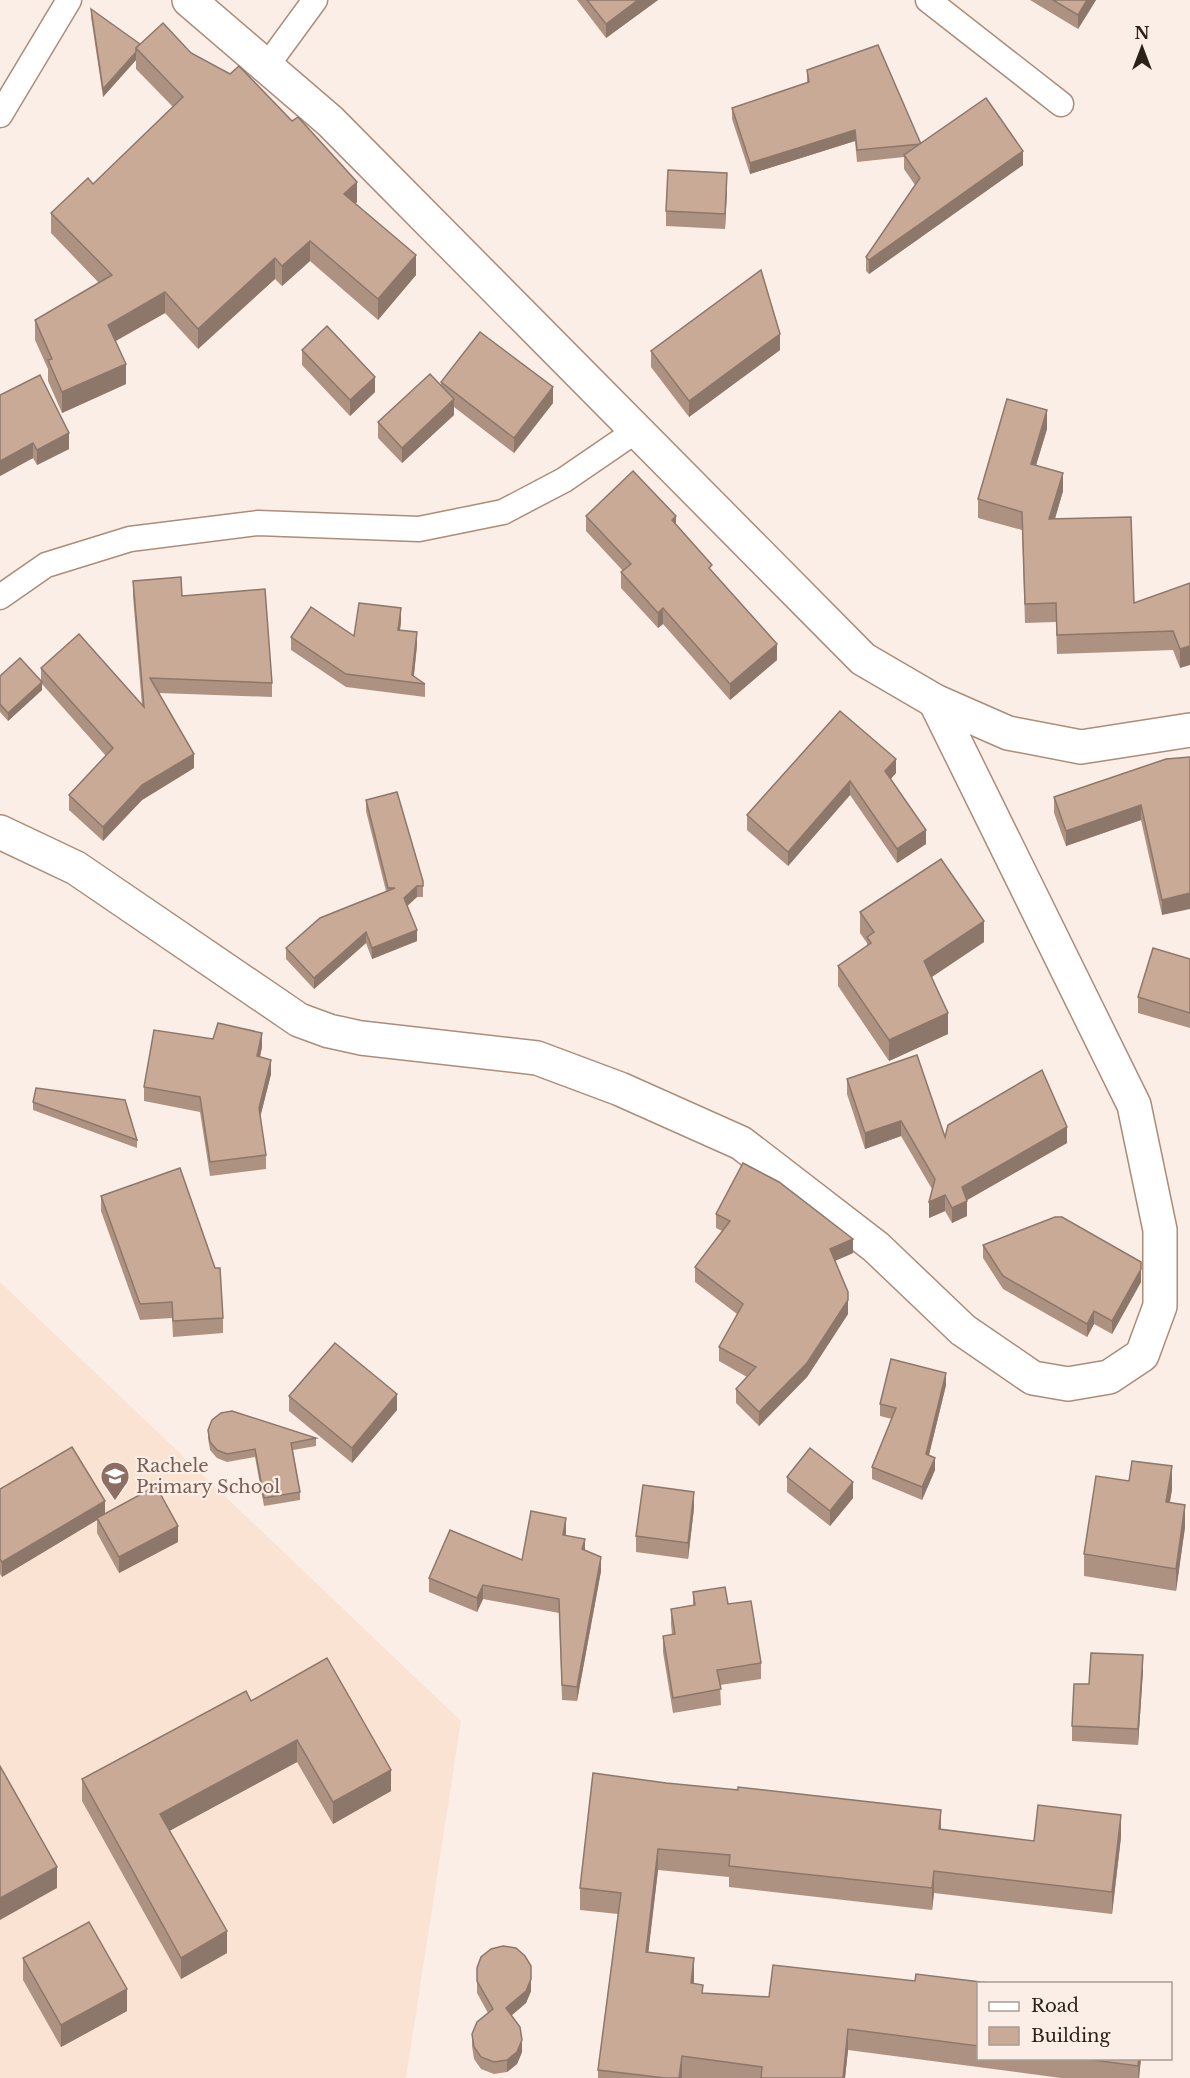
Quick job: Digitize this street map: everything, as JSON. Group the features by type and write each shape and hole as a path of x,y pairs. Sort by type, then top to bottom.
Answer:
{"street":[{"path":"189,0 330,121 863,659 935,701 1008,733 1081,747 1190,729"},
{"path":"0,832 76,868 299,1020 329,1031 361,1038 537,1058 620,1089 741,1143 876,1247 963,1330 1033,1378 1068,1384 1108,1377 1142,1355 1160,1306 1160,1230 1134,1105 935,701"}],"lane":[{"path":"0,115 69,0"},
{"path":"266,67 315,0"},
{"path":"928,0 1061,104"},
{"path":"0,597 46,564 130,539 258,523 419,529 503,512 564,480 637,430"}],"shaded area":[{"name":"Rachele Primary School","path":"0,1282 461,1721 406,2078 0,2078"}],"building":[{"path":"587,0 638,0 606,24"},
{"path":"1053,0 1087,0 1078,15"},
{"path":"91,9 140,44 136,52 103,89"},
{"path":"163,23 191,53 230,74 239,66 292,121 298,117 357,182 344,194 416,255 378,299 310,241 282,266 275,258 198,329 165,292 108,325 126,364 62,392 48,360 52,359 35,320 112,275 51,213 88,178 93,184 183,97 136,48"},
{"path":"878,45 921,144 857,150 855,130 750,163 732,108 809,82 807,70"},
{"path":"986,98 1023,151 869,260 866,257 920,178 904,155"},
{"path":"668,170 727,173 725,214 666,211"},
{"path":"761,270 780,334 689,401 651,351"},
{"path":"327,326 375,377 350,400 302,350"},
{"path":"480,332 553,387 514,438 441,382"},
{"path":"430,374 454,399 402,448 378,422"},
{"path":"40,375 69,433 37,450 33,443 0,461 0,395"},
{"path":"1007,399 1047,410 1031,464 1063,473 1049,519 1131,517 1134,603 1190,583 1190,646 1180,649 1173,631 1057,635 1056,603 1025,604 1022,512 978,499"},
{"path":"633,471 676,516 672,520 712,565 709,568 777,644 730,684 663,608 658,613 621,572 631,564 586,516"},
{"path":"181,577 182,596 265,589 272,683 150,678 194,754 142,785 103,827 69,795 113,748 41,668 79,634 144,707 133,581"},
{"path":"359,603 401,608 398,630 417,632 412,675 425,684 346,674 291,637 311,607 354,636"},
{"path":"20,658 42,682 8,713 0,704 0,676"},
{"path":"840,711 896,759 885,771 926,830 897,849 850,781 788,852 747,815"},
{"path":"1190,757 1190,893 1162,900 1141,805 1066,831 1054,797 1166,759"},
{"path":"397,792 423,881 423,886 417,886 404,898 417,930 372,948 366,932 314,978 286,948 320,918 395,888 388,888 366,800"},
{"path":"941,859 984,921 924,961 948,1013 889,1040 838,966 871,943 867,937 874,932 860,912"},
{"path":"1153,948 1190,959 1190,1013 1138,997"},
{"path":"218,1023 262,1033 257,1056 271,1060 259,1108 266,1155 210,1162 200,1097 144,1087 154,1030 213,1039"},
{"path":"917,1055 945,1137 948,1125 1042,1070 1067,1127 962,1187 967,1201 952,1208 945,1195 929,1202 935,1179 901,1121 865,1133 847,1079"},
{"path":"36,1088 125,1100 137,1140 33,1102"},
{"path":"743,1163 779,1182 853,1239 830,1249 848,1292 848,1300 807,1363 759,1412 736,1389 756,1367 719,1347 743,1304 695,1267 730,1221 716,1214"},
{"path":"180,1168 215,1268 220,1268 223,1318 173,1321 172,1302 140,1304 101,1196"},
{"path":"1055,1217 1062,1217 1141,1262 1141,1269 1112,1321 1094,1311 1087,1324 1003,1276 983,1245"},
{"path":"335,1343 397,1394 352,1448 289,1396"},
{"path":"891,1359 946,1373 926,1454 935,1458 922,1487 872,1467 896,1408 880,1404"},
{"path":"232,1411 316,1438 291,1443 300,1492 264,1498 255,1449 227,1454 217,1450 210,1442 208,1430 212,1420 221,1413"},
{"path":"72,1447 105,1501 2,1562 0,1559 0,1489"},
{"path":"810,1448 853,1482 830,1511 787,1477"},
{"path":"1132,1461 1172,1466 1166,1502 1185,1505 1176,1569 1084,1554 1096,1476 1129,1481"},
{"path":"643,1485 694,1492 688,1543 636,1536"},
{"path":"156,1486 178,1526 119,1557 97,1518"},
{"path":"531,1511 566,1518 563,1535 585,1539 582,1549 601,1557 577,1687 562,1685 559,1599 483,1585 477,1598 429,1578 450,1530 522,1560"},
{"path":"725,1587 728,1604 751,1601 761,1663 717,1670 721,1689 673,1698 663,1636 675,1634 671,1609 695,1605 693,1592"},
{"path":"1091,1653 1143,1655 1138,1729 1072,1726 1074,1684 1089,1684"},
{"path":"327,1658 391,1770 333,1802 297,1740 160,1814 227,1931 181,1958 82,1779 246,1691 251,1701"},
{"path":"0,1766 57,1867 0,1898"},
{"path":"593,1773 666,1783 738,1790 738,1787 941,1810 939,1829 1034,1841 1038,1805 1121,1815 1112,1892 934,1871 932,1888 729,1866 730,1855 658,1849 646,1952 694,1958 691,1983 703,1985 702,1993 769,1997 773,1965 915,1981 916,1974 981,1982 977,1982 977,2046 848,2029 843,2078 761,2078 762,2067 682,2056 679,2078 598,2070 621,1893 580,1888"},
{"path":"89,1922 127,1989 61,2025 23,1958"},
{"path":"503,1946 516,1948 525,1956 531,1966 531,1979 526,1991 506,2008 520,2027 522,2040 517,2052 507,2060 494,2062 481,2057 474,2047 472,2034 477,2022 493,2009 477,1981 477,1968 481,1957 491,1949"},
{"path":"1093,2060 1139,2060 1138,2066"}],"place":[{"name":"Rachele Primary School","path":"115,1502"}]}
